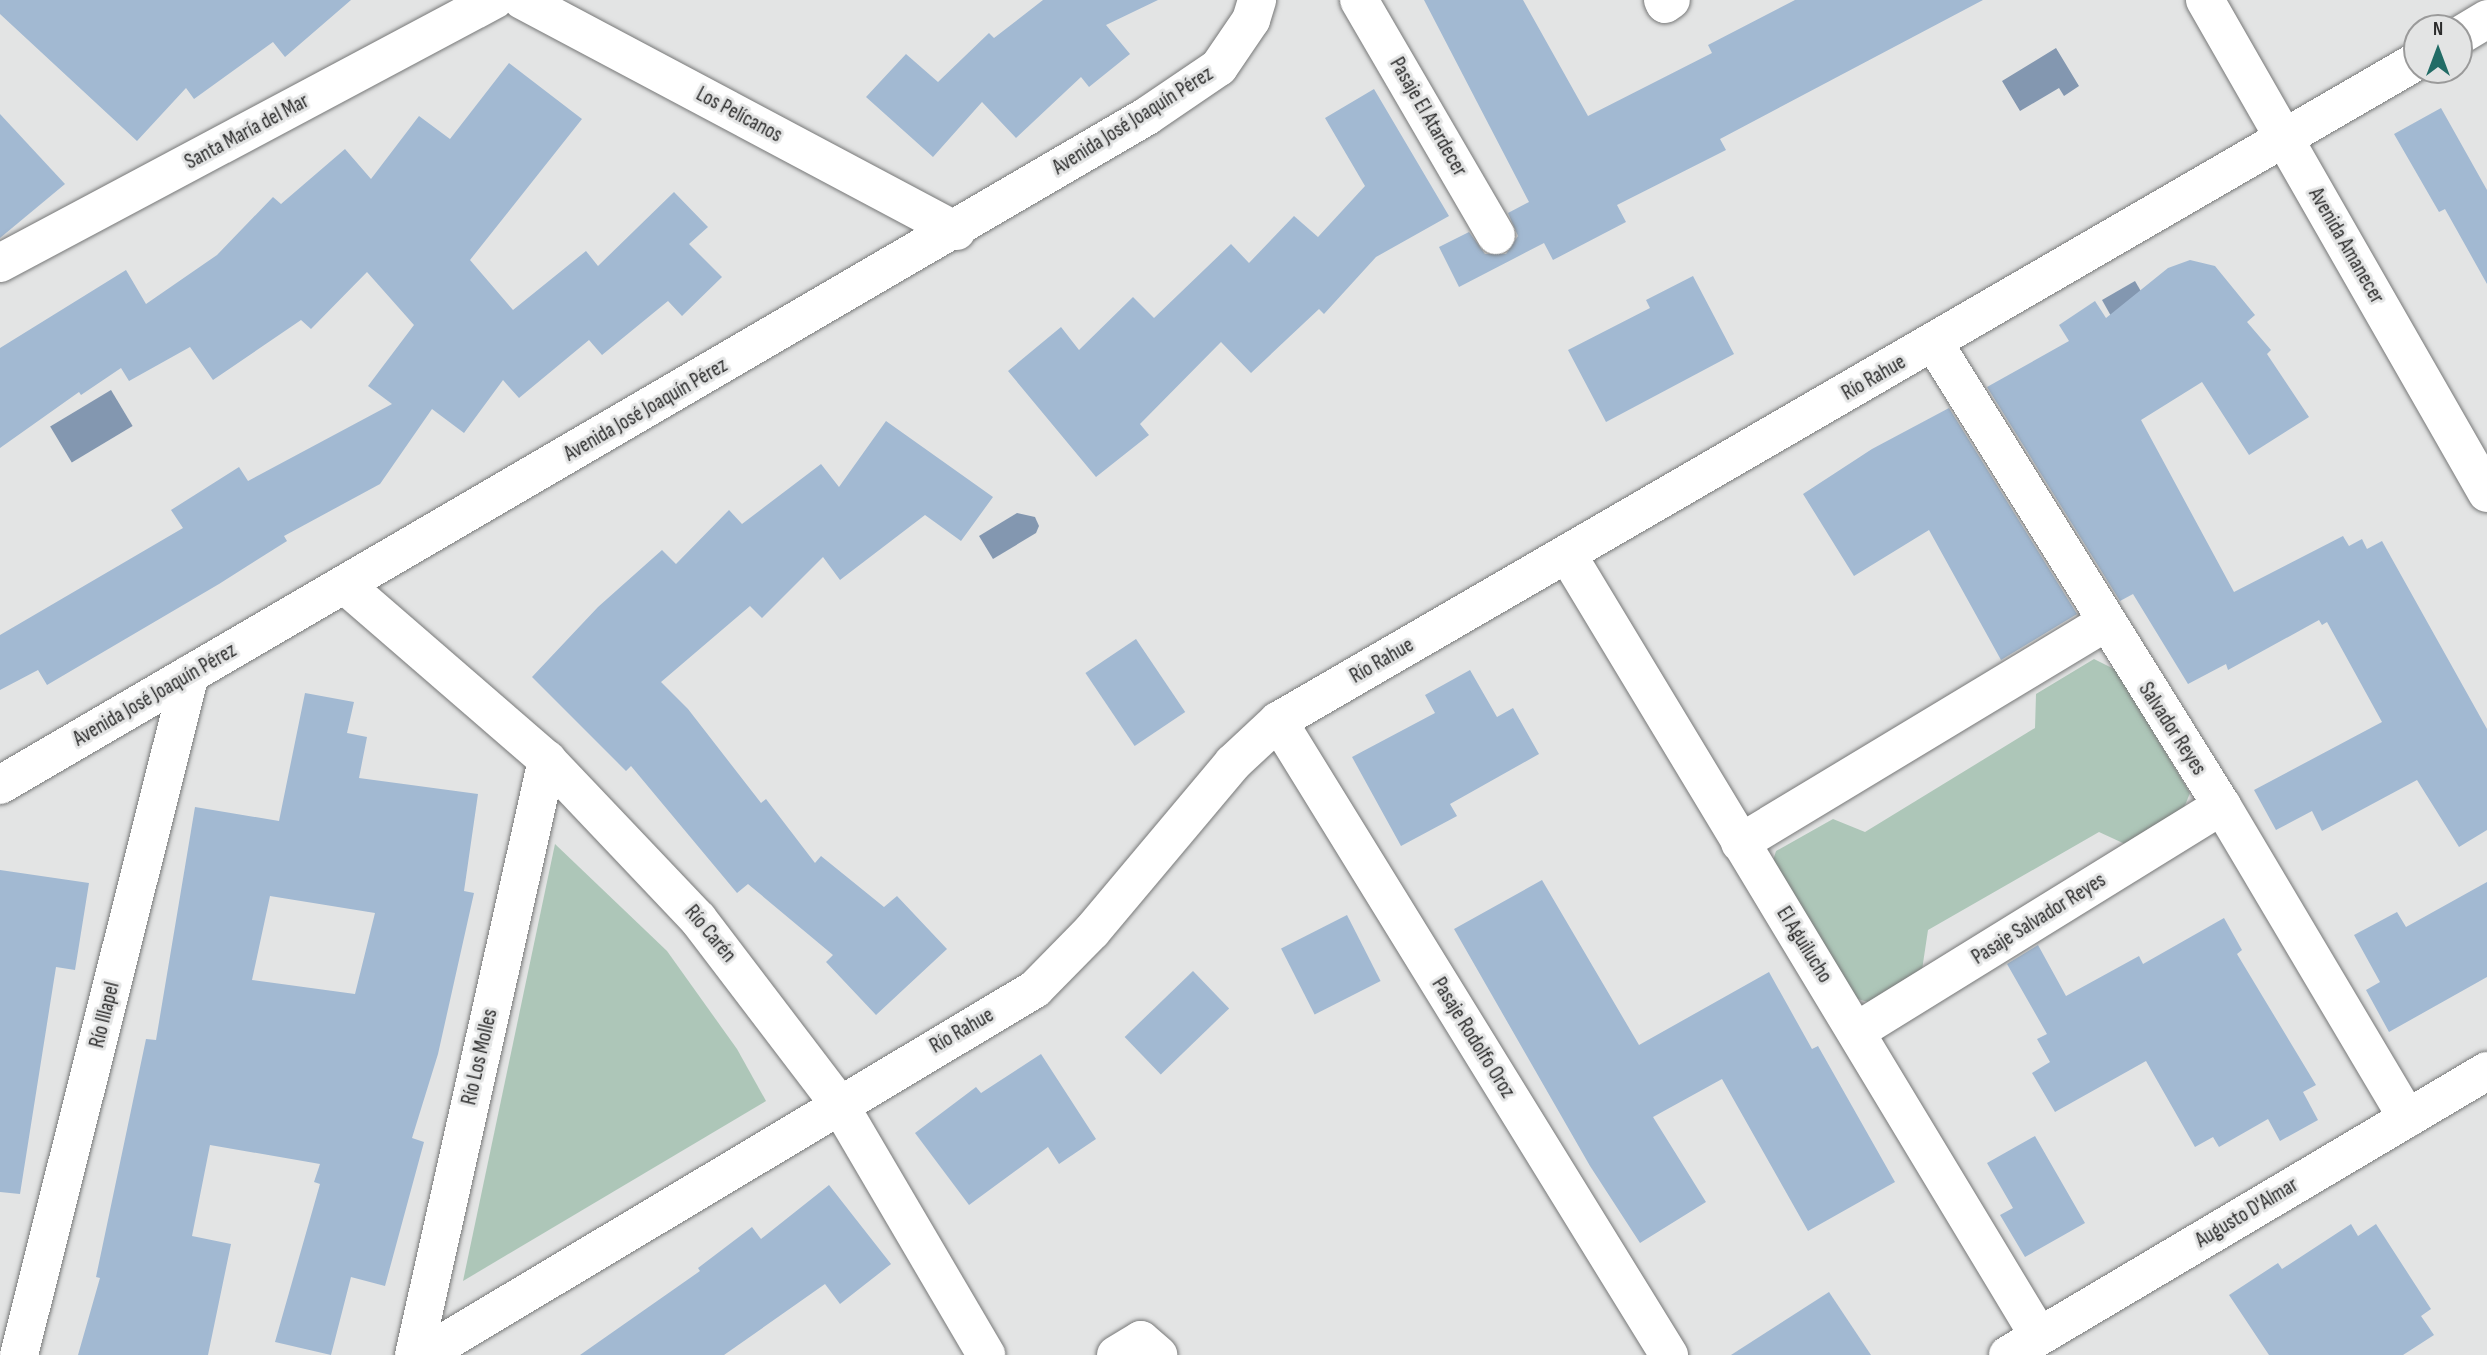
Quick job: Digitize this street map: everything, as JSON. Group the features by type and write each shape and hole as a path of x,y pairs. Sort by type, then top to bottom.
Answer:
{"street":[{"name":"Santa María del Mar","path":"0,263 494,0"},
{"name":"Los Pelícanos","path":"522,0 956,231"},
{"name":"Avenida José Joaquín Pérez","path":"0,785 956,231 1220,67 1251,20 1257,0"},
{"name":"Pasaje El Atardecer","path":"1359,0 1496,235"},
{"path":"1662,0 1665,4 1671,0"},
{"name":"Avenida Amanecer","path":"2205,0 2487,492"},
{"name":"Río Rahue","path":"423,1355 1035,989 1092,931 1233,763 1278,721 2286,141 2403,70"},
{"name":"Salvador Reyes","path":"1934,343 2104,623 2222,806 2407,1118"},
{"name":"El Aguilucho","path":"1567,554 1857,1031 2023,1346"},
{"name":"Río Carén","path":"345,585 547,760 698,919 839,1104 986,1355"},
{"path":"1740,842 2104,623"},
{"name":"Río Illapel","path":"19,1355 191,674"},
{"name":"Pasaje Rodolfo Oroz","path":"1278,721 1668,1355"},
{"name":"Río Los Molles","path":"414,1355 547,760"},
{"name":"Pasaje Salvador Reyes","path":"1857,1031 2222,806"},
{"name":"Augusto D'Almar","path":"2023,1346 2487,1070"}],"green space":[{"path":"2094,659 2116,670 2190,793 2181,815 2125,844 2099,832 1928,930 1922,970 1868,1002 1844,995 1770,870 1776,851 1833,819 1865,832 2035,728 2036,694"},
{"path":"555,844 667,951 737,1049 766,1101 463,1281"}],"water":[{"path":"2056,48 2079,86 2064,96 2059,88 2020,111 2002,81"},
{"path":"2135,281 2168,338 2125,341 2102,300"},
{"path":"111,390 133,426 72,463 50,427"},
{"path":"1017,513 1035,517 1039,526 1036,533 993,559 979,536"}],"building":[{"path":"0,0 351,0 285,57 273,42 194,99 186,88 137,141 0,14"},
{"path":"1043,0 1158,0 1106,25 1130,54 1089,87 1081,77 1016,138 982,102 933,157 866,97 906,54 938,82 989,33 994,38"},
{"path":"1424,0 1523,0 1588,116 1712,53 1708,45 1795,0 1983,0 1720,139 1726,150 1617,205 1626,222 1553,260 1544,243 1459,287 1439,247 1469,232 1485,254 1506,254 1518,236 1508,213 1529,202"},
{"path":"509,63 582,119 470,260 513,310 586,251 598,266 674,192 708,227 689,244 722,277 682,316 668,301 602,355 589,340 519,398 503,380 464,433 432,409 380,484 284,536 287,541 219,584 47,685 38,670 0,690 0,635 183,528 171,510 239,467 248,481 392,404 368,386 414,325 367,272 311,329 301,320 213,380 190,347 129,381 121,368 81,395 79,392 0,448 0,348 126,270 146,304 217,255 273,197 281,204 345,149 371,179 419,116 450,139"},
{"path":"1374,89 1449,216 1376,257 1324,314 1319,309 1251,373 1221,342 1140,424 1149,435 1096,477 1008,371 1061,327 1079,350 1133,297 1154,318 1231,244 1249,263 1294,216 1318,237 1365,186 1325,118"},
{"path":"2441,108 2487,190 2487,284 2445,209 2439,212 2394,134"},
{"path":"0,114 65,184 0,238"},
{"path":"2190,260 2215,266 2255,315 2247,322 2271,350 2267,354 2309,417 2249,455 2202,382 2141,420 2234,592 2343,536 2349,546 2362,539 2367,549 2382,541 2487,729 2487,830 2459,847 2417,780 2322,831 2312,811 2276,830 2254,790 2382,722 2327,622 2322,625 2319,620 2228,670 2226,664 2188,684 2133,594 2120,601 1987,387 2069,341 2059,325 2095,301 2106,318 2168,268"},
{"path":"1693,276 1734,354 1606,422 1568,350 1650,308 1646,300"},
{"path":"1949,408 2077,614 2001,660 1929,530 1854,576 1803,494 1872,449"},
{"path":"886,421 993,497 961,541 925,515 840,580 823,557 762,618 750,606 661,682 688,709 761,803 766,799 815,863 821,856 884,907 897,896 947,949 876,1015 826,962 833,955 748,884 737,893 631,766 626,771 532,677 598,607 662,550 676,564 729,510 742,524 821,464 839,487"},
{"path":"1136,639 1185,712 1135,746 1085,673"},
{"path":"1470,670 1497,717 1513,708 1539,754 1450,804 1457,816 1401,846 1352,757 1435,713 1425,695"},
{"path":"305,693 354,702 347,733 367,737 359,778 478,794 464,891 474,893 438,1054 412,1138 424,1142 385,1286 351,1277 331,1355 275,1342 320,1184 314,1182 320,1164 210,1145 192,1236 231,1244 208,1355 78,1355 100,1278 96,1277 146,1039 156,1040 195,807 279,821","holes":["270,896 375,913 355,994 252,980"]},
{"path":"0,870 89,883 75,970 56,967 20,1194 0,1192"},
{"path":"1542,880 1639,1045 1769,972 1812,1049 1818,1046 1895,1182 1808,1231 1722,1079 1653,1117 1706,1202 1640,1243 1590,1166 1454,929"},
{"path":"2487,882 2487,977 2389,1032 2366,990 2380,982 2354,935 2397,912 2406,927"},
{"path":"1347,915 1381,981 1315,1015 1281,949"},
{"path":"2224,918 2242,950 2237,954 2316,1085 2303,1092 2318,1120 2280,1141 2268,1119 2219,1147 2213,1137 2195,1147 2146,1061 2055,1112 2032,1073 2050,1062 2037,1039 2047,1034 2007,964 2038,945 2066,996 2139,956 2143,964"},
{"path":"1193,971 1229,1008 1161,1074 1125,1037"},
{"path":"1041,1054 1096,1139 1059,1164 1048,1147 969,1205 915,1133 976,1087 981,1093"},
{"path":"2035,1136 2085,1223 2025,1257 2000,1215 2013,1208 1987,1163"},
{"path":"829,1185 891,1264 840,1304 825,1284 724,1355 580,1355 700,1271 698,1268 752,1227 761,1239"},
{"path":"2351,1224 2358,1236 2376,1224 2431,1309 2421,1316 2434,1335 2403,1355 2269,1355 2229,1295 2278,1263 2282,1269"},
{"path":"1829,1292 1871,1355 1731,1355"}]}
